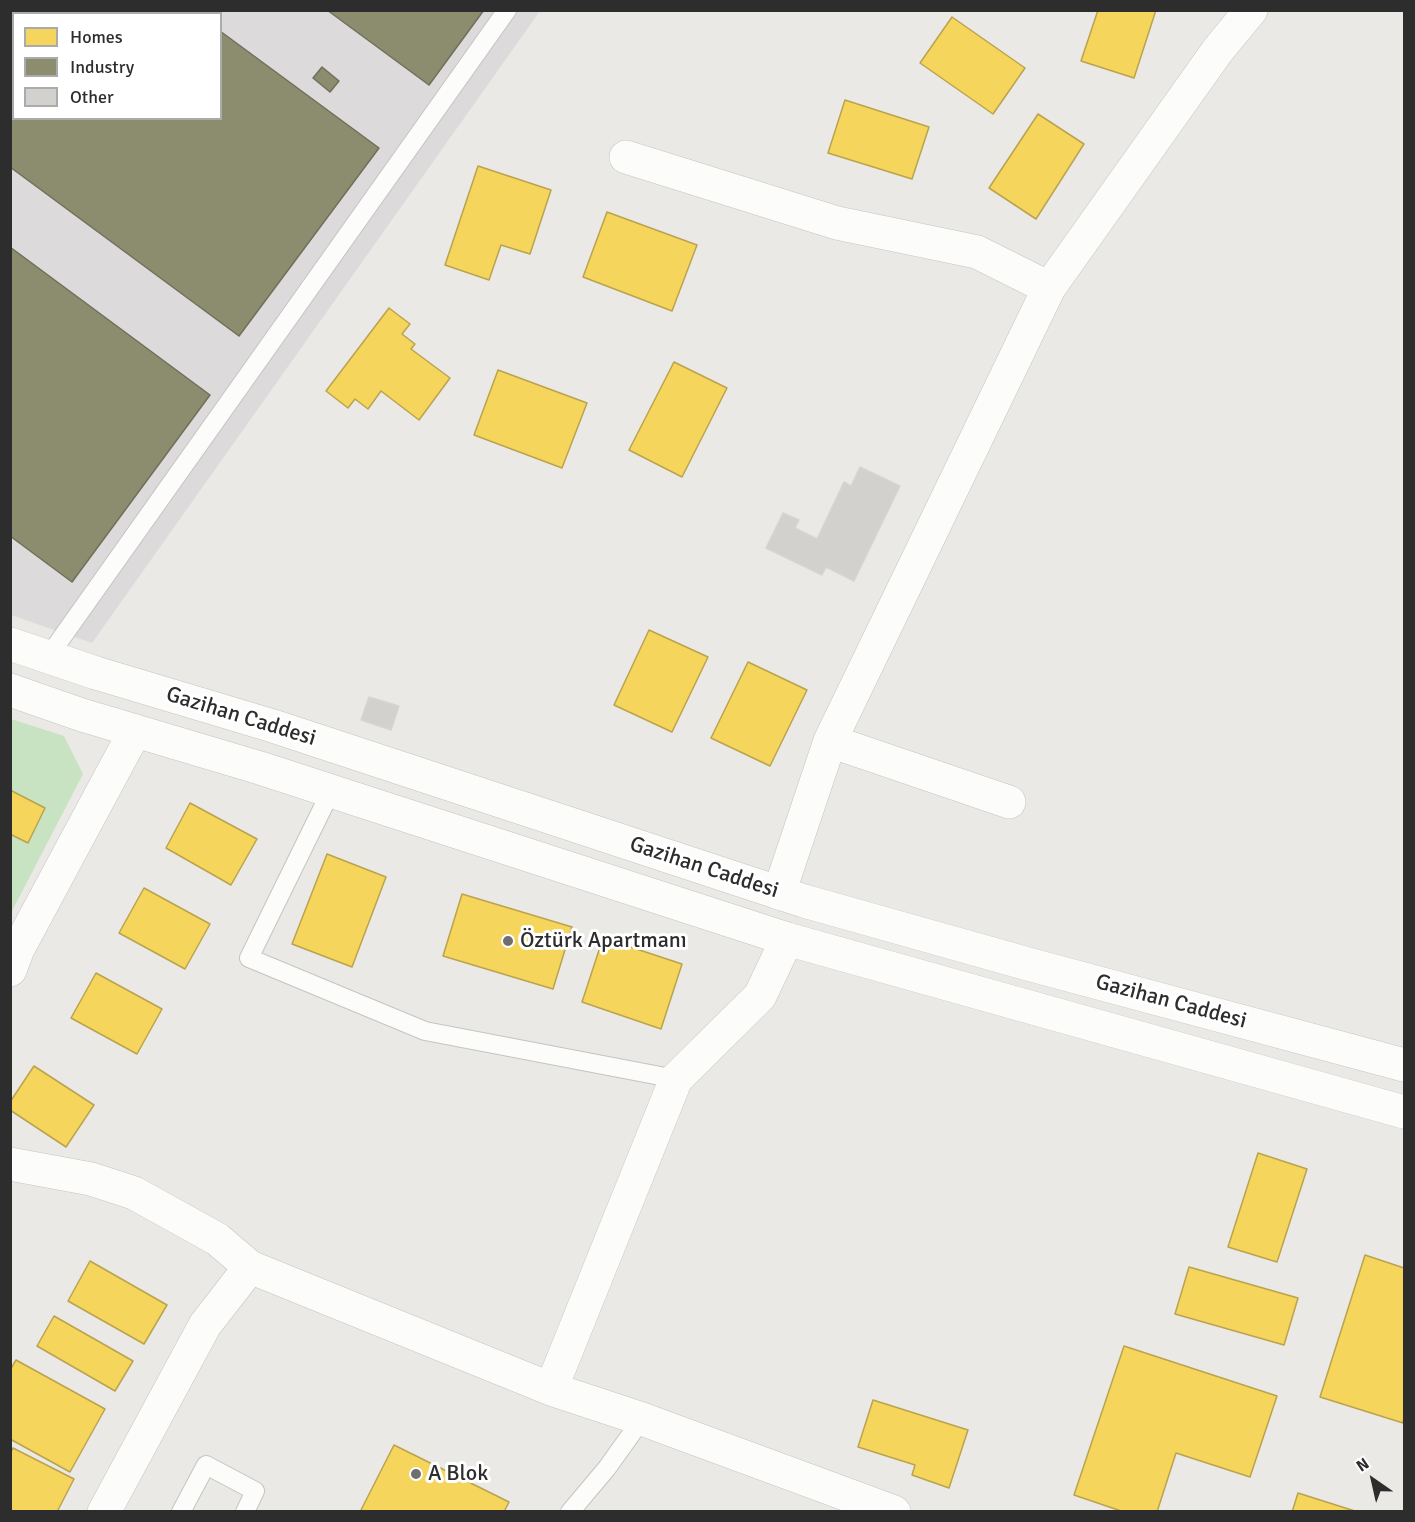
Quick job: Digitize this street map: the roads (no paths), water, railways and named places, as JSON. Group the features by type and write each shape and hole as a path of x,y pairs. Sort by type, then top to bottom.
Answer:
{"street":[{"path":"779,893 830,741 1049,288 1218,50 1251,10"},
{"path":"626,157 837,223 977,252 1049,288"},
{"name":"Gazihan Caddesi","path":"10,644 96,673 273,726 779,893 1028,964 1404,1065"},
{"name":"Gazihan Caddesi","path":"10,690 787,939 1404,1112"},
{"path":"10,970 18,949 135,731"},
{"path":"830,741 1009,802"},
{"path":"551,1389 676,1080 760,996 787,939"},
{"path":"10,1164 91,1179 134,1193 217,1239 250,1267 551,1389 642,1419 894,1512"},
{"path":"104,1512 205,1325 250,1267"}],"lane":[{"path":"48,657 507,10"},
{"path":"331,791 249,958 425,1031 676,1080"},
{"path":"570,1512 642,1419"},
{"path":"181,1512 206,1465 255,1491 244,1512"}],"place":[{"name":"Öztürk Apartmanı","path":"508,941"},
{"name":"A Blok","path":"416,1474"}]}
